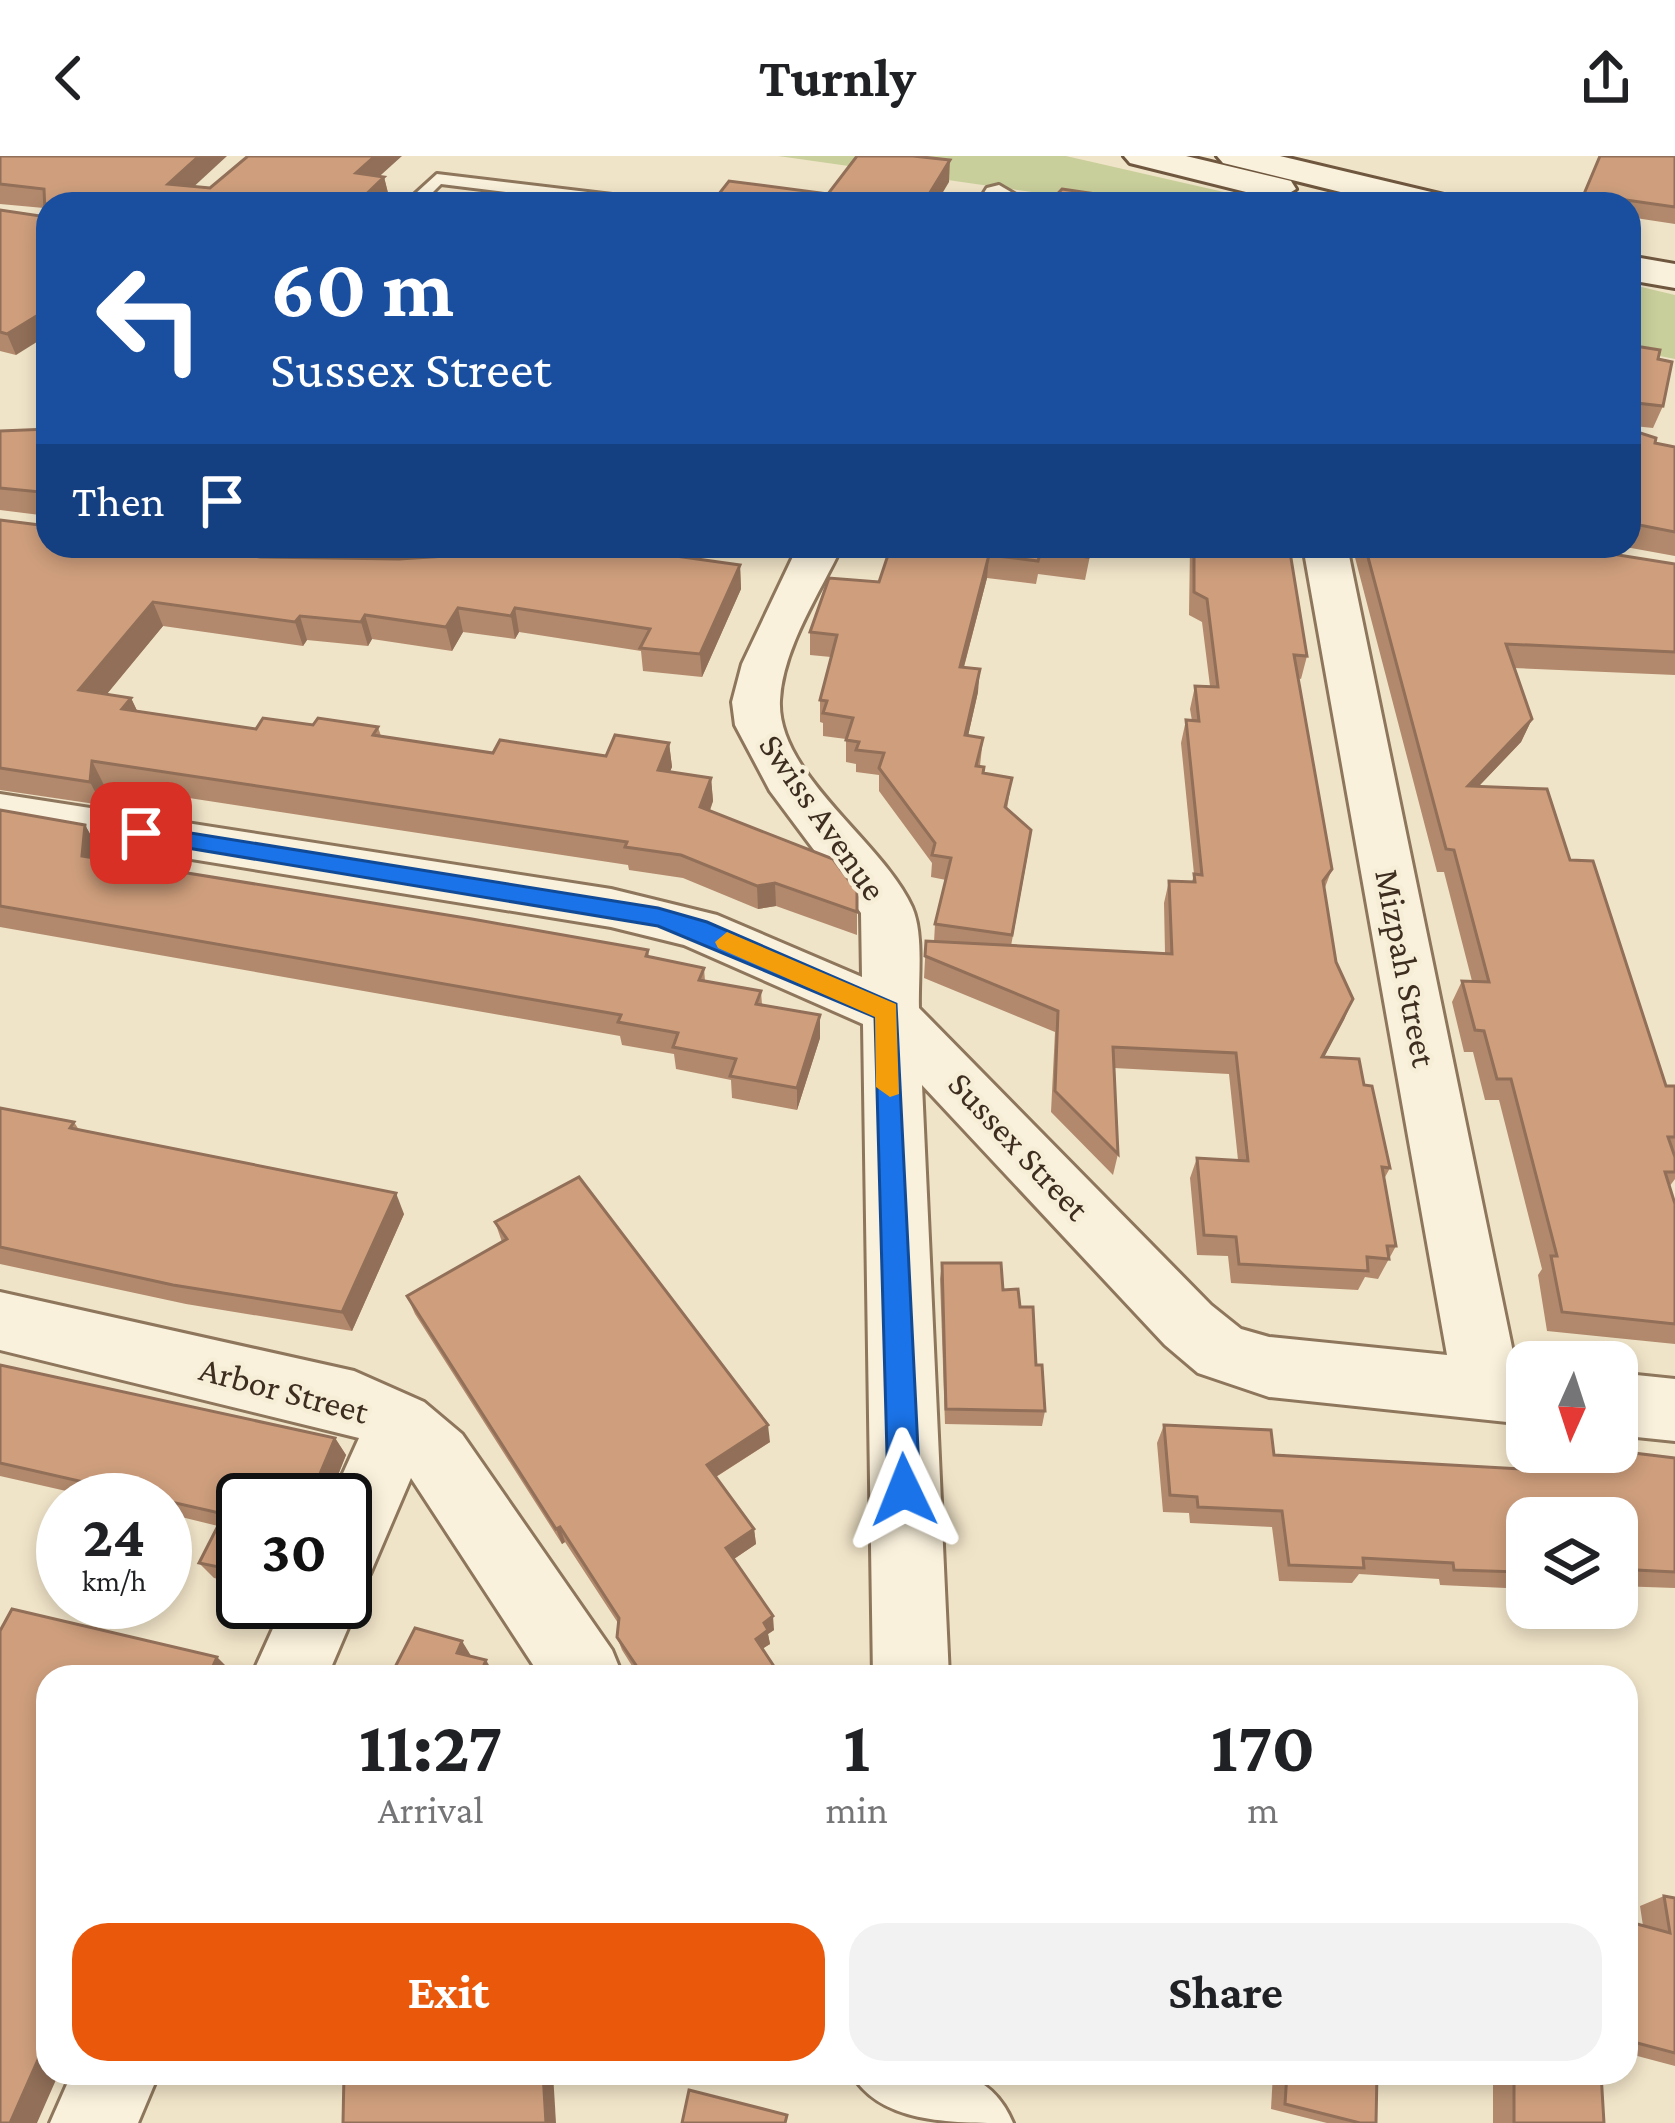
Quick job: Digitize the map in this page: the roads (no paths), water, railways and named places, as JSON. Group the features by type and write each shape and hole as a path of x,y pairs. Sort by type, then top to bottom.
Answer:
{"main road":[{"path":"1142,156 1289,192"},
{"path":"1234,156 1386,192"},
{"path":"1641,238 1675,244"},
{"path":"1641,255 1675,257"},
{"path":"1641,270 1675,276"}],"street":[{"path":"502,560 527,558"},
{"name":"Swiss Avenue","path":"815,558 761,681 758,727 768,750 872,881 888,912 887,1011 911,1665"},
{"name":"Mizpah Street","path":"1328,558 1506,1387"},
{"name":"Sussex Street","path":"0,811 658,917 698,929 887,1011 1188,1325 1221,1352 1269,1367 1506,1392"},
{"name":"Arbor Street","path":"0,1321 354,1402 400,1424 438,1457 577,1665"},
{"path":"1638,1406 1675,1410"},
{"path":"372,1488 400,1424"},
{"path":"295,1665 310,1629"},
{"path":"94,2123 111,2085"}],"lane":[{"path":"424,192 437,179 532,192"}]}
